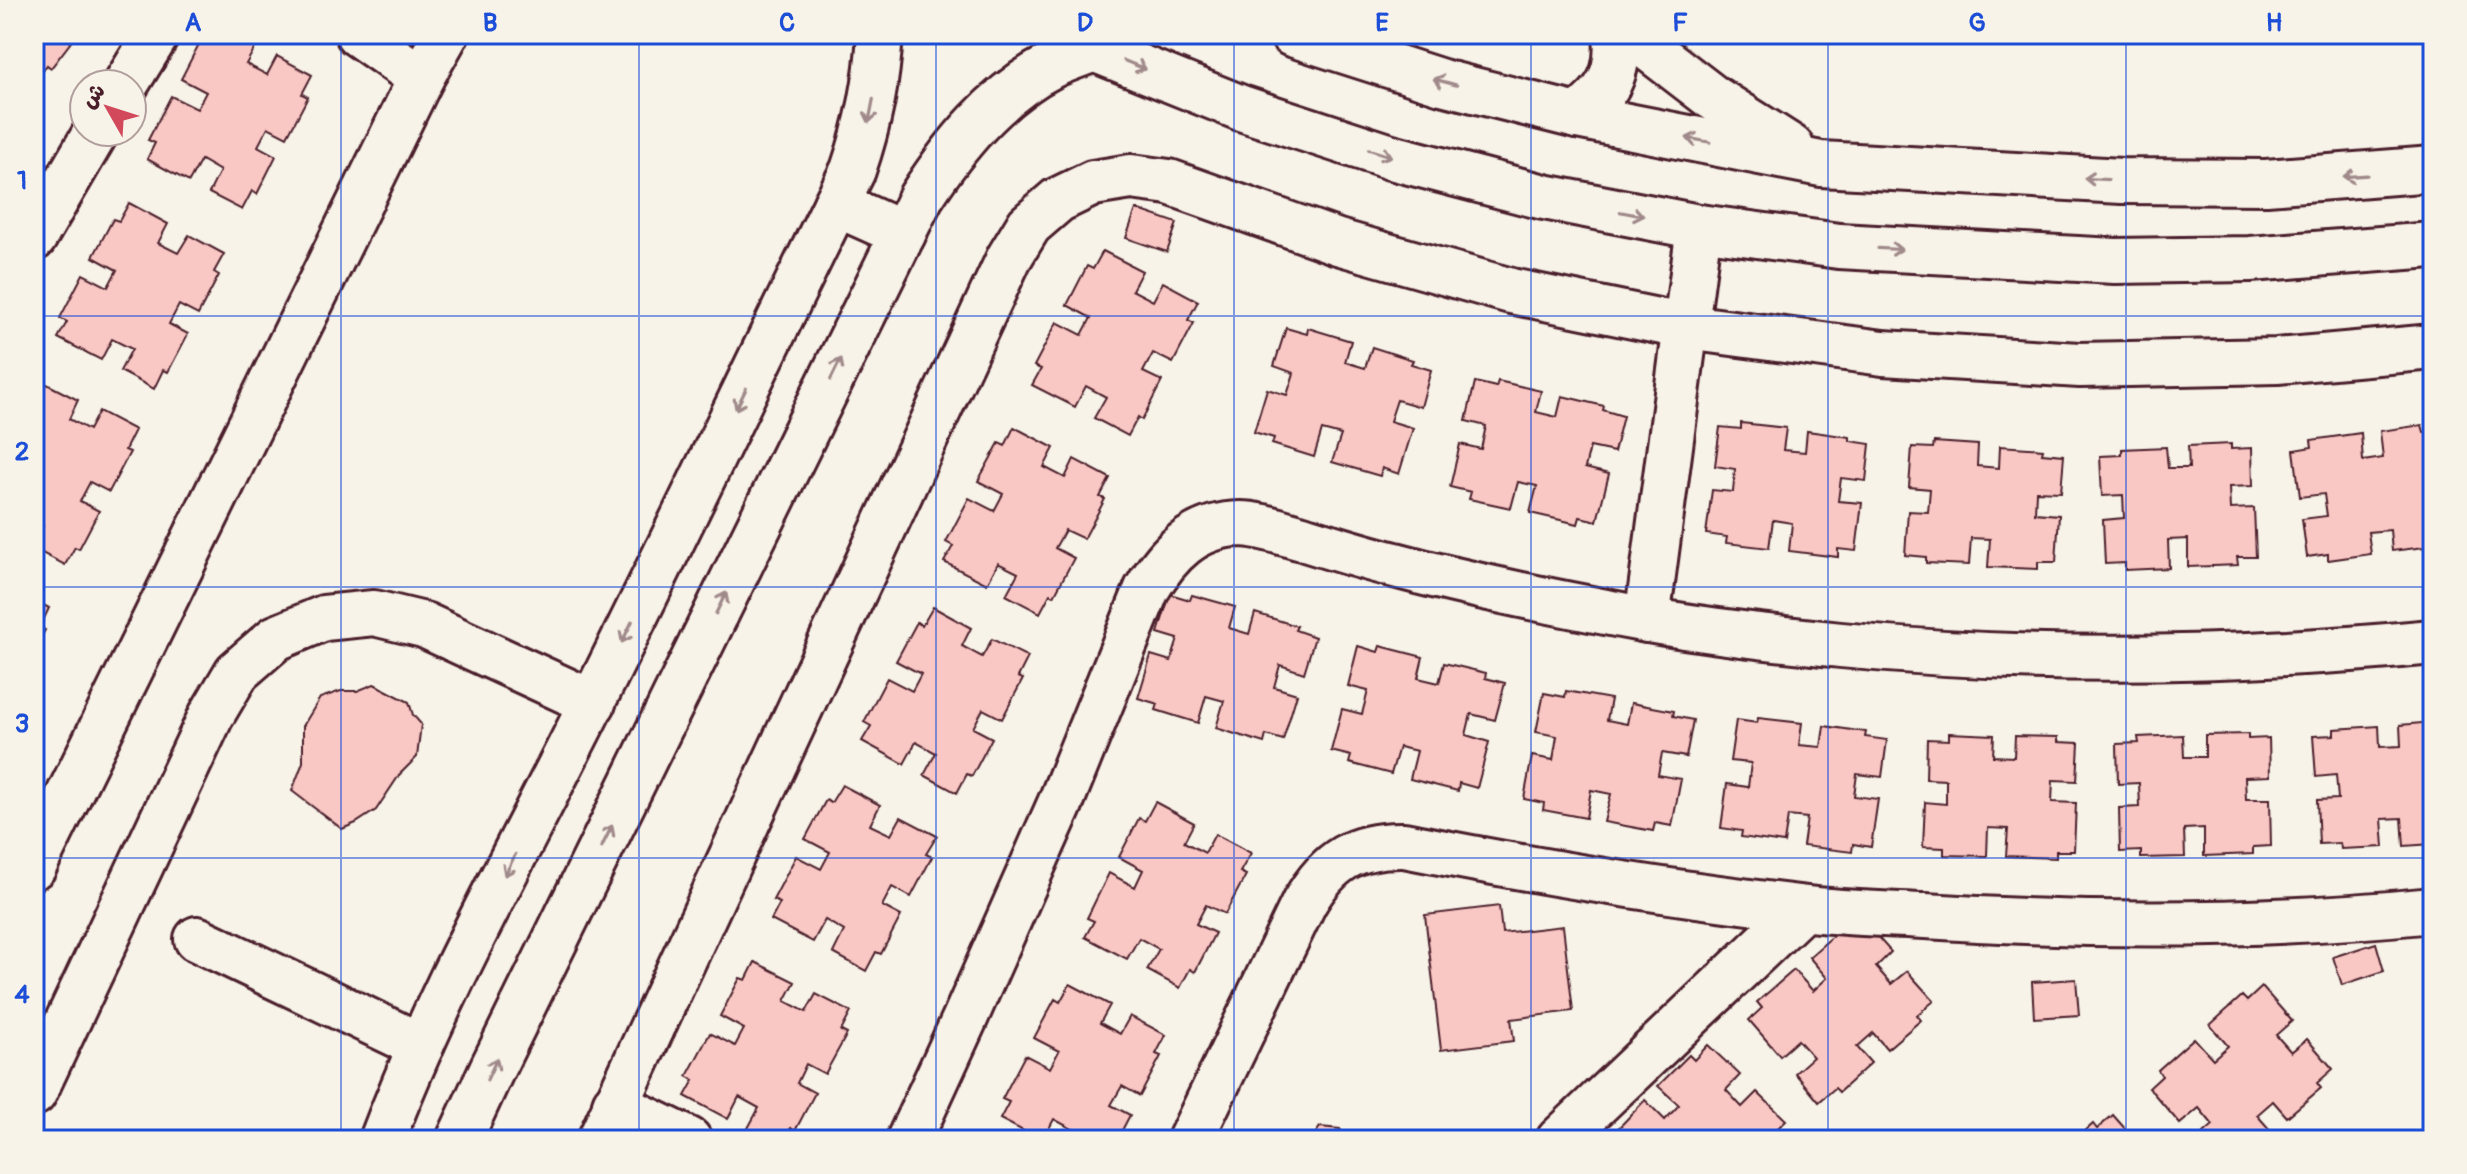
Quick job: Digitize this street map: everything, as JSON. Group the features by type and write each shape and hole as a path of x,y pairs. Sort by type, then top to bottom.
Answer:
{"street":[{"path":"136,68 157,34"},
{"path":"358,34 421,78"},
{"path":"34,866 421,78 446,34"},
{"path":"382,1140 421,1046 593,703 853,170 868,125 877,79 880,34"},
{"path":"1292,34 1442,82 1577,116 1821,164 2122,181 2250,182 2433,169"},
{"path":"1577,116 1602,95 1611,82 1618,50 1616,34"},
{"path":"1630,34 1712,97 1821,164"},
{"path":"459,1140 921,197 947,158 977,122 1079,42 1241,108 1391,157 1544,197 1699,227 1839,246 2115,261 2250,259 2433,245"},
{"path":"34,238 87,148"},
{"path":"689,1140 608,1122 1009,258 1029,225 1058,200 1093,183 1131,177 1169,182 1338,242 1511,291 1687,327 1883,353 2080,365 2277,361 2433,347"},
{"path":"836,204 903,234"},
{"path":"1647,620 1699,227"},
{"path":"909,1140 1060,804 1147,589 1162,563 1184,542 1211,529 1241,524 1271,529 1395,565 1507,592 1647,620 1782,639 1917,652 2053,659 2204,658 2325,653 2433,642"},
{"path":"34,1093 211,716 237,672 276,638 324,618 374,613 424,625 593,703"},
{"path":"1190,1140 1316,882 1334,864 1355,852 1379,845 1404,845 1590,880 1802,909 1992,921 2181,924 2370,916 2433,910"},
{"path":"1559,1140 1802,909"},
{"path":"197,939 421,1046"}],"building":[{"path":"34,34 77,34 51,68 47,65 34,82"},
{"path":"212,34 234,34 256,46 246,64 267,75 277,56 312,75 302,94 308,97 287,137 268,127 258,146 276,156 257,194 252,191 242,210 209,193 220,171 201,160 189,182 147,159 155,143 148,140 171,96 197,109 206,92 181,79 201,40 207,43"},
{"path":"129,203 168,224 158,243 178,253 189,235 224,254 214,272 219,275 198,315 179,305 169,324 188,334 168,372 163,370 154,389 120,371 132,349 112,339 101,360 58,338 67,322 60,318 83,274 108,287 117,270 93,257 113,219 119,221"},
{"path":"1136,209 1177,223 1167,252 1126,238"},
{"path":"1103,251 1142,271 1132,290 1153,301 1163,282 1198,301 1188,320 1194,323 1173,363 1153,353 1143,372 1162,381 1142,420 1138,417 1128,436 1094,418 1106,397 1086,386 1075,407 1032,385 1041,369 1034,366 1057,322 1082,335 1091,318 1067,305 1087,266 1093,269"},
{"path":"1286,328 1307,334 1308,328 1351,341 1345,362 1365,368 1372,347 1413,360 1411,364 1431,370 1421,407 1397,400 1390,421 1413,428 1399,474 1382,468 1380,476 1332,462 1341,435 1322,430 1314,457 1272,444 1274,438 1254,432 1267,389 1287,395 1294,373 1274,366"},
{"path":"39,380 78,400 69,419 89,430 99,411 135,430 125,450 130,452 109,492 90,482 80,501 99,511 79,549 75,547 65,565 34,549 34,542 43,526 34,521 34,390"},
{"path":"1498,381 1541,391 1536,412 1557,417 1562,396 1604,406 1603,410 1623,416 1614,452 1590,447 1585,468 1609,474 1597,521 1580,517 1578,524 1530,513 1537,486 1518,482 1511,508 1469,499 1471,492 1450,487 1460,444 1481,449 1486,426 1466,421 1475,382 1496,387"},
{"path":"1741,423 1786,428 1783,450 1805,452 1807,431 1850,437 1850,441 1870,444 1866,481 1841,478 1838,501 1862,503 1856,551 1838,549 1838,557 1789,551 1792,523 1773,520 1769,548 1726,543 1727,537 1706,534 1712,490 1733,492 1735,469 1715,466 1720,427 1741,429"},
{"path":"2422,425 2424,432 2433,431 2433,475 2429,476 2433,499 2433,546 2392,551 2390,530 2368,532 2371,554 2328,560 2328,554 2307,557 2302,519 2327,516 2324,494 2300,497 2294,450 2312,447 2311,440 2361,433 2363,461 2383,458 2380,431"},
{"path":"1014,427 1054,448 1044,467 1065,478 1074,459 1110,478 1100,497 1105,499 1084,539 1065,530 1055,548 1074,558 1054,596 1050,594 1040,613 1006,595 1018,573 998,563 987,584 944,562 953,546 946,542 969,498 994,511 1003,494 978,481 999,443 1005,446"},
{"path":"1934,442 1978,445 1977,466 1999,468 2000,446 2043,449 2042,453 2064,455 2061,492 2036,491 2035,513 2059,515 2056,562 2038,562 2038,569 1988,567 1990,539 1971,538 1969,565 1926,563 1926,557 1905,555 1908,511 1928,512 1930,489 1909,487 1912,447 1933,448"},
{"path":"2231,444 2231,449 2252,448 2253,486 2229,487 2230,509 2254,508 2256,557 2237,557 2238,565 2188,567 2188,539 2168,540 2169,568 2125,570 2125,563 2105,564 2103,520 2124,518 2123,495 2102,496 2100,456 2122,455 2122,449 2166,447 2168,468 2189,468 2188,446"},
{"path":"1170,594 1190,600 1192,595 1235,607 1229,628 1249,634 1255,613 1297,626 1295,630 1315,637 1304,673 1280,665 1274,687 1297,694 1283,740 1266,735 1264,743 1216,728 1224,701 1206,696 1198,723 1156,710 1158,704 1138,698 1151,655 1171,661 1178,639 1158,633"},
{"path":"34,600 49,608 40,627 45,630 34,650"},
{"path":"933,607 971,628 962,646 982,657 992,639 1028,657 1018,677 1023,679 1002,719 983,709 973,728 992,738 972,776 967,774 957,793 924,775 936,753 916,742 904,764 862,741 871,726 864,722 887,678 912,691 921,674 896,661 917,622 922,626"},
{"path":"1358,646 1378,652 1380,646 1423,657 1418,678 1439,683 1444,663 1486,673 1485,678 1505,683 1495,720 1471,714 1466,735 1489,742 1477,788 1459,783 1458,791 1410,779 1417,751 1399,747 1391,774 1349,763 1351,756 1331,751 1342,709 1362,714 1368,691 1348,686"},
{"path":"374,684 409,702 413,715 421,724 417,757 400,774 376,810 342,829 292,791 303,762 303,726 320,698 341,691 357,691"},
{"path":"1566,691 1611,699 1607,720 1627,724 1631,703 1674,711 1673,716 1693,720 1686,757 1662,753 1658,775 1681,779 1672,826 1655,823 1653,831 1604,822 1611,794 1591,790 1586,818 1543,810 1544,803 1524,799 1532,756 1553,760 1557,736 1536,732 1544,693 1565,697"},
{"path":"1758,718 1802,723 1799,745 1821,747 1824,726 1866,732 1865,737 1887,740 1882,777 1857,774 1854,796 1878,799 1871,847 1853,844 1852,852 1803,846 1807,818 1788,816 1784,843 1741,837 1742,831 1721,828 1727,784 1748,787 1751,763 1730,761 1736,720 1757,723"},
{"path":"2433,722 2433,844 2404,846 2402,818 2382,819 2384,847 2341,849 2340,843 2319,844 2317,800 2338,799 2336,775 2316,777 2313,736 2334,735 2334,729 2379,726 2380,747 2401,746 2400,725"},
{"path":"1949,733 1994,735 1993,756 2014,757 2015,736 2058,737 2058,742 2079,743 2077,781 2053,780 2052,802 2076,803 2074,851 2056,851 2056,858 2006,856 2008,829 1988,828 1987,856 1944,855 1944,848 1923,847 1925,802 1946,804 1946,780 1926,779 1927,739 1949,740"},
{"path":"2248,734 2248,739 2269,738 2270,776 2245,777 2246,799 2270,799 2271,846 2253,847 2253,854 2204,856 2204,828 2184,829 2185,857 2141,858 2141,851 2120,852 2119,808 2140,807 2139,783 2118,784 2117,744 2139,743 2138,737 2183,735 2184,757 2205,757 2205,735"},
{"path":"842,785 880,805 870,825 891,835 901,817 937,836 926,854 932,857 911,897 892,887 882,906 901,916 881,954 876,952 866,971 833,953 844,931 825,920 813,942 771,920 780,903 773,900 796,856 821,869 830,852 805,839 826,800 831,803"},
{"path":"1155,802 1194,823 1184,842 1205,853 1215,834 1251,853 1240,872 1246,875 1225,914 1206,905 1196,924 1215,933 1195,972 1190,969 1180,988 1147,970 1159,949 1139,938 1127,959 1085,937 1094,921 1087,918 1109,873 1135,887 1143,870 1119,857 1139,818 1145,821"},
{"path":"1499,906 1502,933 1563,926 1573,1011 1511,1019 1514,1041 1441,1050 1425,915"},
{"path":"1862,919 1891,952 1876,967 1891,984 1907,971 1934,1001 1917,1015 1921,1020 1887,1049 1873,1033 1857,1047 1871,1063 1839,1092 1835,1088 1819,1102 1795,1073 1813,1057 1798,1040 1780,1056 1749,1020 1762,1008 1757,1002 1794,970 1813,991 1827,978 1809,957 1842,928"},
{"path":"2376,943 2384,971 2342,985 2333,957"},
{"path":"755,962 795,982 785,1001 806,1012 816,994 851,1012 841,1031 847,1034 825,1074 806,1064 797,1083 815,1093 795,1131 791,1128 784,1140 767,1140 747,1130 759,1108 739,1097 728,1119 685,1096 694,1080 687,1076 710,1033 735,1046 744,1029 720,1016 740,978 746,980"},
{"path":"2076,979 2079,1015 2034,1018 2032,982"},
{"path":"1070,984 1110,1005 1100,1023 1120,1034 1130,1016 1166,1035 1156,1054 1161,1056 1140,1096 1122,1086 1111,1105 1130,1115 1117,1140 1069,1140 1074,1130 1054,1119 1041,1140 1000,1119 1009,1102 1002,1099 1025,1055 1050,1068 1059,1051 1034,1038 1055,999 1060,1002"},
{"path":"2262,987 2292,1021 2276,1035 2291,1052 2307,1039 2333,1069 2317,1083 2321,1088 2287,1117 2273,1101 2257,1115 2271,1131 2261,1140 2196,1140 2213,1125 2199,1108 2180,1124 2149,1088 2162,1076 2158,1070 2194,1038 2213,1059 2228,1046 2210,1025 2242,996 2247,1001"},
{"path":"1708,1045 1740,1075 1726,1090 1742,1107 1757,1092 1786,1120 1771,1135 1774,1140 1615,1140 1611,1136 1645,1100 1665,1120 1679,1105 1658,1086 1689,1055 1694,1060"},
{"path":"2113,1115 2135,1140 2075,1140 2093,1124 2097,1129"},
{"path":"1320,1127 1340,1129 1347,1140 1311,1140"}]}
